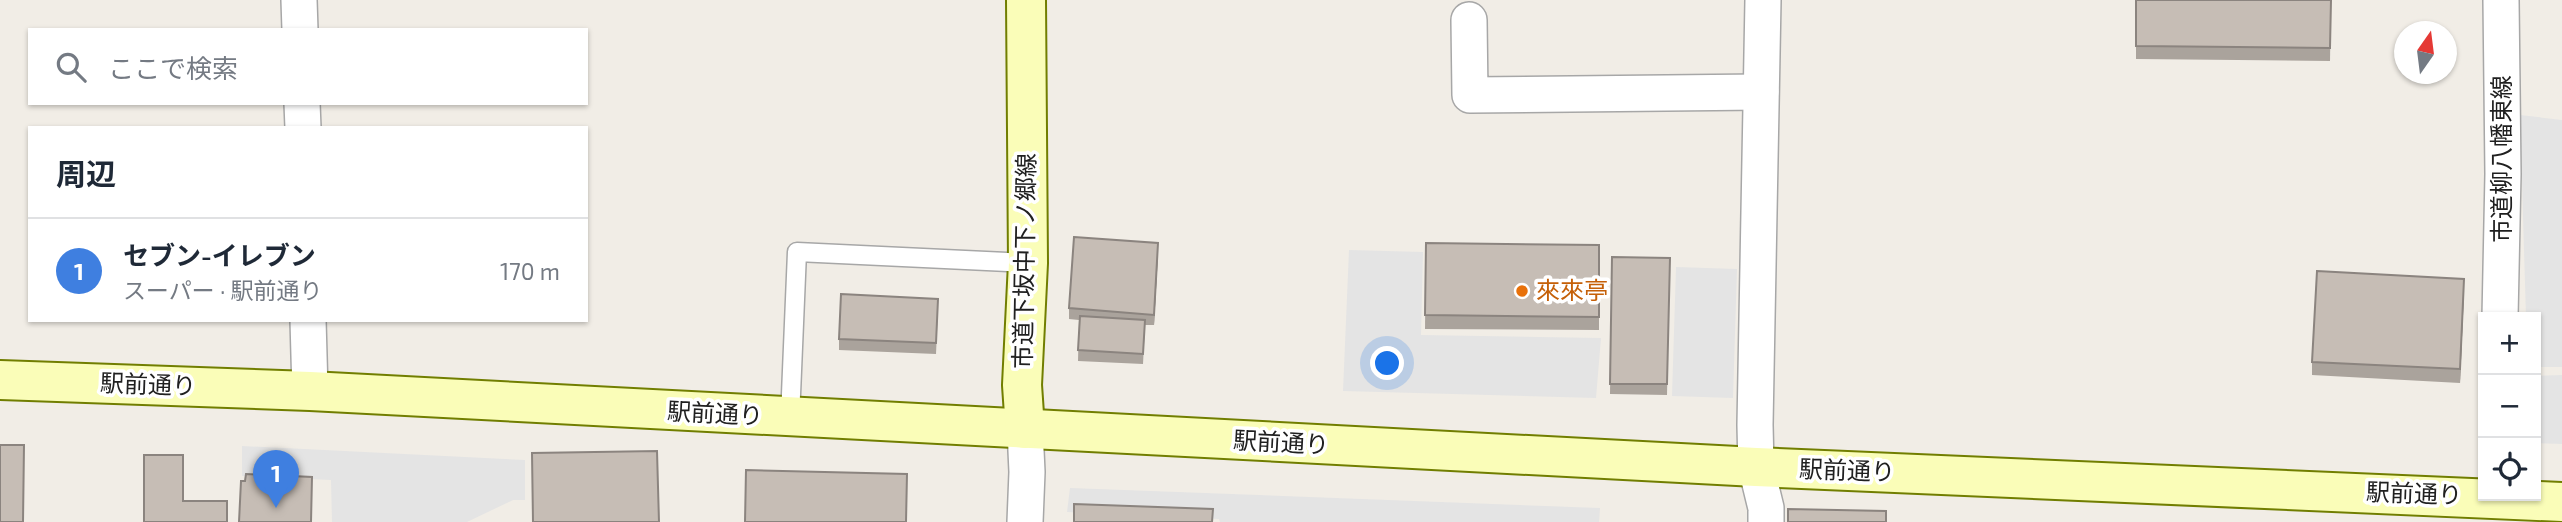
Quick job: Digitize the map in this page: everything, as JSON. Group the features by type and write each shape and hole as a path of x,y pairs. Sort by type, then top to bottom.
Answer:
{"main road":[{"name":"市道下坂中下ノ郷線","path":"1025,429 1022,386 1028,263 1026,0"},
{"name":"駅前通り","path":"0,380 310,391 2495,505 2562,502"}],"street":[{"path":"299,0 300,28"},
{"path":"1763,0 1756,467 1766,508 1766,522"},
{"name":"市道柳八幡東線","path":"2500,312 2503,174 2501,0"},
{"path":"1469,20 1471,94 1761,92"},
{"path":"302,105 303,126"},
{"path":"308,322 310,391"},
{"name":"市道下坂中下ノ郷線","path":"1025,429 1025,522"}],"lane":[{"path":"790,418 797,252 1028,263"}],"shaded area":[{"path":"2520,115 2562,120 2562,367 2541,367 2541,312 2526,312"},
{"path":"1349,250 1423,252 1421,335 1601,338 1596,398 1343,391"},
{"path":"1676,267 1737,269 1733,398 1672,396"},
{"path":"2562,375 2562,444 2541,443 2541,376"},
{"path":"242,446 525,460 525,500 513,500 467,522 332,522 331,480 242,476"},
{"path":"1070,488 1600,508 1599,522 1220,522 1219,519 1067,512"}],"building":[{"path":"2136,0 2331,0 2330,48 2136,46"},
{"path":"1074,237 1158,243 1154,315 1069,308"},
{"path":"1426,243 1599,245 1599,317 1425,315"},
{"path":"1612,257 1670,258 1667,384 1610,384"},
{"path":"2317,271 2464,279 2460,369 2312,362"},
{"path":"841,294 938,299 936,343 839,339"},
{"path":"1080,316 1145,320 1143,354 1078,350"},
{"path":"0,445 24,445 23,522 0,522"},
{"path":"657,451 659,522 533,522 532,453"},
{"path":"144,455 183,455 183,501 227,501 227,522 144,522"},
{"path":"746,470 907,474 906,522 745,522"},
{"path":"246,474 312,477 311,522 239,522 241,481 245,481"},
{"path":"1074,504 1213,509 1212,522 1074,522"},
{"path":"1788,509 1886,511 1886,522 1788,522"}],"place":[{"name":"來來亭","path":"1522,291"},
{"name":"セブン-イレブン","path":"276,508"}]}
